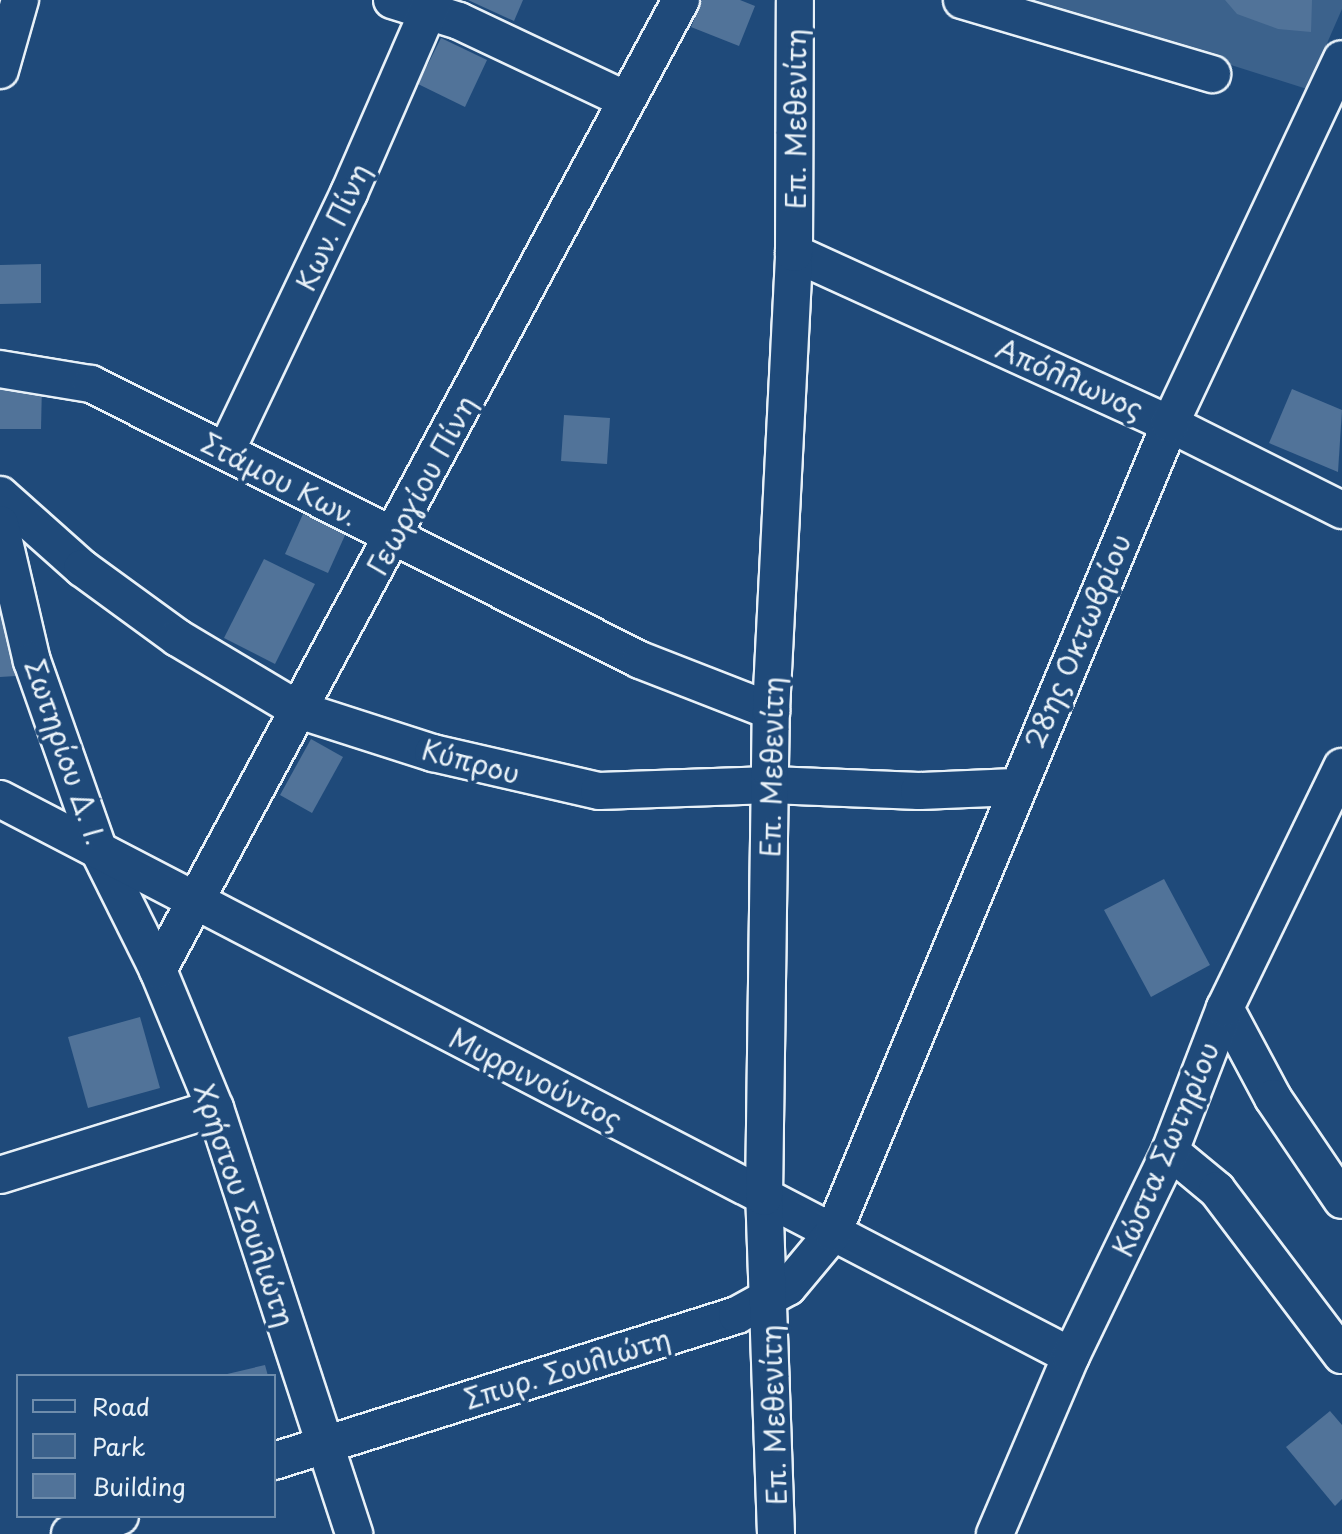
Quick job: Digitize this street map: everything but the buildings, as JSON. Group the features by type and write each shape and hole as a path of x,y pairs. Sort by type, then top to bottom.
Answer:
{"street":[{"path":"0,70 20,0"},
{"path":"392,0 431,5 626,100"},
{"name":"Γεωργίου Πίνη","path":"158,970 681,0"},
{"name":"Επ. Μεθενίτη","path":"776,1534 764,1197 771,711 794,253 795,0"},
{"path":"962,0 1212,74"},
{"name":"Κων. Πίνη","path":"226,451 431,5"},
{"name":"28ης Οκτωβρίου","path":"833,1233 1015,787 1170,424 1342,59"},
{"name":"Απόλλωνος","path":"794,253 1170,424 1342,510"},
{"name":"Στάμου Κων.","path":"0,369 91,384 640,660 771,711"},
{"name":"Κύπρου","path":"0,495 82,568 178,638 299,710 433,753 599,791 771,785 919,791 1015,787"},
{"name":"Σωτηρίου Δ. Ι.","path":"0,524 32,661 99,851 158,970"},
{"name":"Κώστα Σωτηρίου","path":"995,1534 1071,1356 1170,1151 1225,1008 1342,767"},
{"name":"Μυρρινούντος","path":"0,799 1071,1356"},
{"name":"Χρήστου Σουλιώτη","path":"158,970 215,1108 354,1534"},
{"path":"1225,1008 1273,1098 1342,1200"},
{"path":"0,1175 215,1108"},
{"path":"1170,1151 1217,1190 1342,1355"},
{"name":"Σπυρ. Σουλιώτη","path":"276,1460 325,1442 737,1315 788,1287 833,1233"},
{"path":"70,1534 114,1518"}],"green space":[{"path":"1026,0 1342,0 1342,9 1307,89"}]}
